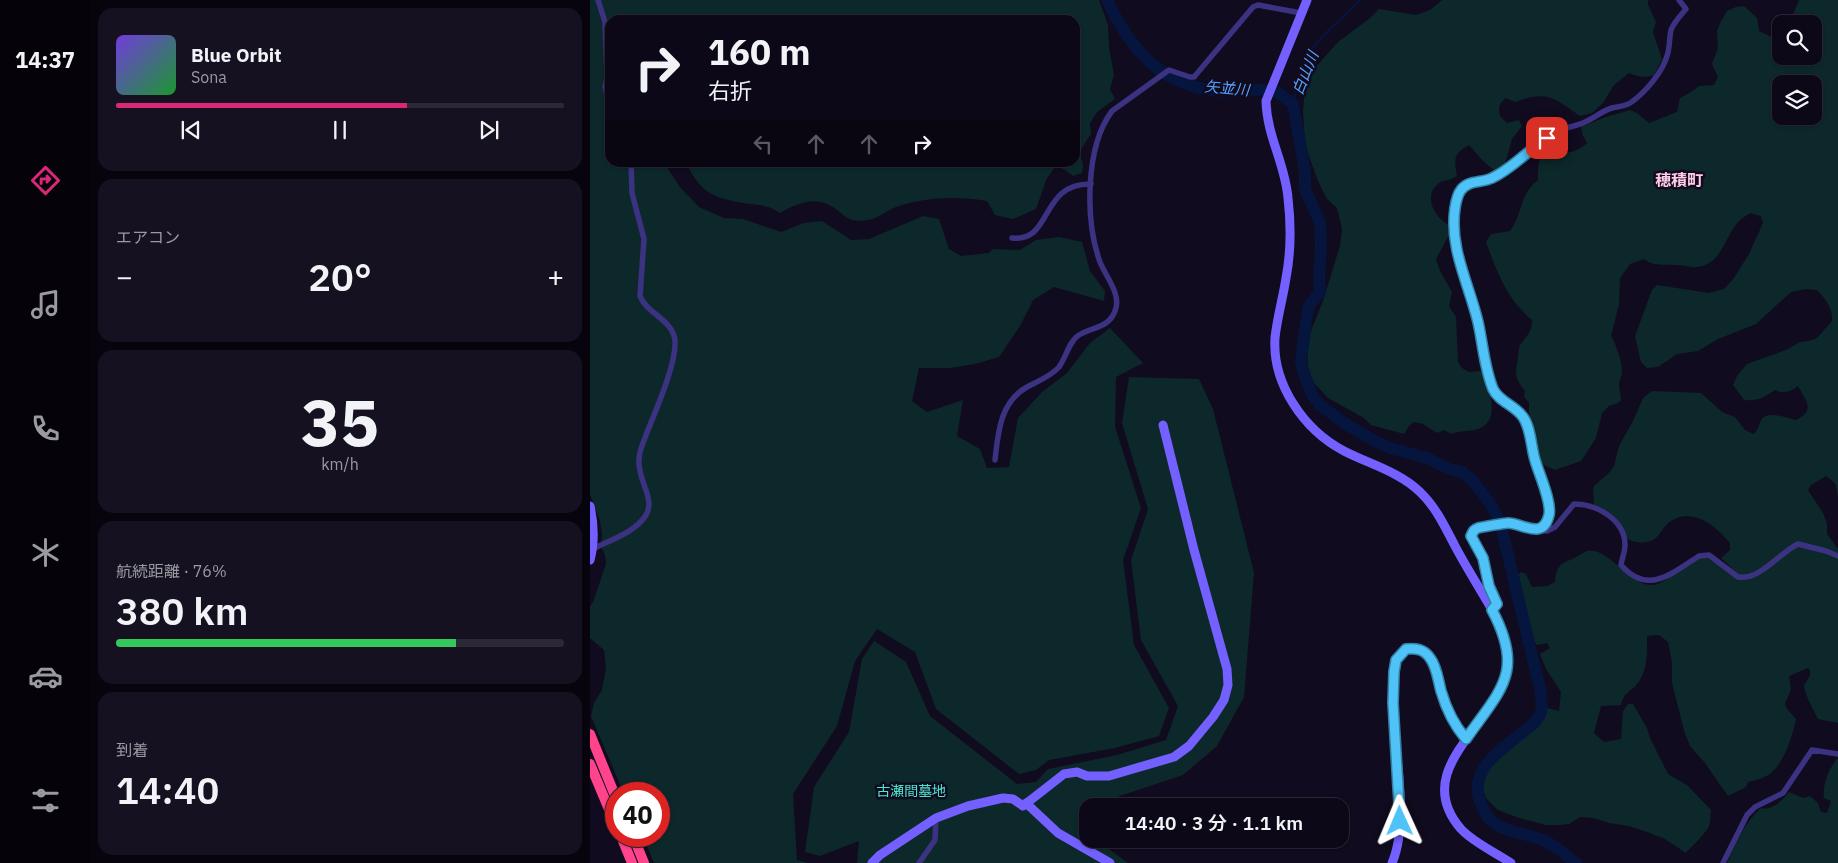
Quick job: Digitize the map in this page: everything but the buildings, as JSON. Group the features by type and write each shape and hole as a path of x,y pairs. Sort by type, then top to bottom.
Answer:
{"highway":[{"path":"590,734 610,782"},
{"path":"590,764 605,800"},
{"path":"625,847 632,863"},
{"path":"637,847 644,863"}],"street":[{"path":"598,0 605,22"},
{"path":"1307,0 1274,78 1266,102 1266,119 1282,166 1288,197 1289,258 1274,349 1280,378 1294,405 1310,424 1328,440 1345,451 1411,484 1426,499 1439,516 1492,610 1506,640 1508,654 1506,675 1493,702 1456,754 1449,769 1445,790 1446,801 1452,815 1462,829 1478,842 1511,863"},
{"path":"1536,529 1547,520 1550,513 1549,503 1534,458 1524,419 1495,392 1486,369 1478,322 1456,244 1454,219 1458,194 1466,186 1497,176 1534,146 1560,130 1578,125 1610,109 1632,102 1652,81 1666,58 1672,28 1686,8 1679,0"},
{"path":"994,460 998,429 1004,411 1017,394 1037,383 1058,367 1078,335 1108,322 1115,313 1117,305 1116,296 1100,261 1090,214 1092,160 1098,139 1112,111 1169,70 1194,77 1253,7 1258,5 1301,13"},
{"path":"593,549 638,526 648,512 650,504 640,477 640,453 670,368 675,340 661,317 643,302 640,296 644,239 632,193 631,167"},
{"path":"1012,238 1022,240 1029,237 1042,222 1060,194 1066,189 1083,184 1091,184"},
{"path":"872,863 936,818 968,806 1003,798 1013,799 1023,806 1064,774 1078,772 1088,776 1109,776 1174,757 1189,746 1213,717 1224,700 1228,685 1227,669 1194,550 1163,425"},
{"path":"1492,610 1497,601 1489,586 1483,558 1471,536 1473,532 1479,528 1509,523 1529,529 1547,531 1555,527 1574,504 1604,512 1616,523 1624,537 1625,546 1622,565 1638,578 1650,581 1661,579 1699,556 1704,555 1709,555 1742,578 1753,575 1769,566 1798,544 1838,556"},
{"path":"590,506 593,523 593,549 590,560"},
{"path":"1392,863 1398,838 1400,809 1393,703 1394,672 1396,660 1406,649 1417,648 1432,659 1452,720 1466,739"},
{"path":"1723,863 1747,815 1756,807 1783,793 1812,750 1838,754"},
{"path":"1026,803 1058,833 1110,863"},
{"path":"919,863 935,840 936,818"}],"green space":[{"path":"590,0 1099,0 1108,25 1109,47 1114,75 1110,89 1115,99 1097,112 1090,123 1091,134 1080,151 1080,15 605,15 605,167 667,167 680,187 699,207 724,218 743,219 781,232 804,223 822,221 851,240 869,239 923,216 939,219 949,249 961,256 989,253 993,249 1020,250 1036,240 1059,237 1082,242 1090,271 1105,291 1104,301 1054,287 1033,300 1020,326 999,357 975,364 950,368 919,368 912,401 927,412 963,400 957,436 980,449 987,468 1009,467 1018,418 1042,392 1067,373 1090,343 1110,328 1143,363 1116,377 1115,427 1141,508 1123,560 1134,645 1169,708 1159,736 1115,748 1049,760 1036,770 1019,774 936,709 915,652 877,629 855,661 837,726 793,794 797,860 808,863 654,863 647,847 670,847 670,782 619,782 591,716 594,703 602,690 606,668 604,650 590,638 590,606 606,564 605,555 601,547 602,533 600,521 590,494"},
{"path":"1442,0 1648,0 1648,5 1656,22 1653,32 1662,59 1654,75 1641,77 1629,73 1614,85 1603,103 1592,113 1580,116 1556,100 1543,96 1526,98 1515,102 1506,98 1500,106 1500,116 1507,123 1519,120 1522,126 1512,139 1505,164 1494,170 1469,145 1457,154 1455,165 1457,176 1439,183 1431,194 1432,206 1435,212 1449,225 1449,235 1436,259 1440,271 1452,292 1449,306 1456,317 1458,362 1462,368 1469,372 1481,371 1490,394 1492,411 1490,419 1485,425 1475,430 1451,434 1444,430 1437,433 1423,424 1414,422 1404,434 1371,425 1364,418 1328,398 1313,382 1308,366 1307,346 1340,246 1342,229 1337,208 1327,199 1318,181 1305,145 1303,111 1305,87 1313,70 1338,42 1379,9 1416,15 1430,10"},
{"path":"1799,0 1838,0 1838,496 1835,484 1826,476 1811,485 1808,490 1823,513 1827,524 1827,534 1838,549 1838,553 1797,542 1761,568 1740,576 1721,558 1730,550 1730,543 1710,524 1694,517 1685,516 1668,523 1653,540 1636,542 1628,539 1619,525 1594,506 1594,486 1614,466 1619,446 1643,398 1652,391 1701,393 1722,412 1735,417 1745,430 1754,434 1764,417 1773,415 1796,420 1806,413 1808,409 1806,401 1798,386 1787,392 1775,390 1761,398 1744,400 1733,385 1737,376 1747,364 1786,350 1800,342 1817,338 1832,321 1830,308 1823,297 1817,290 1806,289 1791,292 1756,324 1718,339 1698,351 1677,354 1658,367 1647,368 1641,362 1635,336 1652,290 1657,285 1709,293 1724,289 1734,278 1749,254 1763,223 1761,216 1750,213 1740,220 1718,255 1706,265 1694,267 1660,265 1644,259 1630,264 1620,278 1619,304 1611,336 1622,367 1619,383 1621,400 1609,406 1602,413 1596,438 1581,461 1555,470 1539,461 1529,413 1529,402 1524,397 1525,391 1516,374 1519,346 1530,331 1532,320 1509,294 1486,242 1491,234 1510,231 1514,225 1527,191 1538,180 1540,157 1561,147 1567,153 1587,143 1581,127 1630,110 1649,123 1677,112 1680,98 1699,86 1714,85 1718,77 1712,64 1718,48 1717,31 1727,11 1744,6 1757,18 1759,31 1772,37 1772,65 1822,65 1822,15 1793,15"},
{"path":"1080,151 1083,166 1082,173 1073,176 1058,167 1080,167"},
{"path":"688,167 1055,167 1047,178 1036,209 1013,219 995,215 987,201 964,198 918,201 893,208 871,219 860,221 849,219 833,207 815,201 797,205 780,213 766,206 732,201 714,195 697,181"},
{"name":"古瀬間墓地","path":"1129,377 1199,379 1213,409 1254,573 1244,697 1217,746 1183,775 1117,798 1079,798 1079,848 1107,848 1128,863 857,863 859,841 820,856 805,852 814,787 849,732 862,659 874,641 906,662 930,716 1017,784 1036,782 1048,769 1117,755 1166,740 1178,706 1141,640 1131,560 1148,509 1122,423"},
{"path":"1797,546 1825,552 1838,558 1838,723 1818,719 1804,686 1810,675 1808,668 1789,676 1791,689 1785,704 1796,719 1784,756 1769,775 1748,782 1746,787 1728,796 1705,763 1690,746 1685,734 1672,683 1672,662 1668,642 1659,635 1647,636 1643,675 1638,684 1624,696 1621,705 1601,706 1594,733 1604,742 1621,739 1623,711 1628,704 1633,704 1647,728 1668,774 1687,785 1711,810 1708,828 1686,853 1665,839 1629,826 1609,823 1594,818 1580,817 1569,824 1546,825 1498,810 1486,798 1482,787 1486,776 1485,772 1497,756 1535,726 1547,708 1559,711 1561,692 1546,669 1540,654 1550,648 1547,643 1537,645 1531,638 1516,577 1521,572 1526,574 1532,587 1547,586 1555,582 1557,571 1563,563 1587,551 1594,551 1602,554 1636,580 1645,584 1653,585 1660,583 1700,556 1706,556 1720,563 1746,579"},
{"path":"1838,758 1838,863 1727,863 1741,834 1755,814 1761,808 1769,808 1777,804 1789,792 1803,798 1810,796 1818,803 1821,812 1827,813 1831,801 1824,798 1825,782"}],"waterway":[{"name":"矢並川","path":"1107,0 1116,18 1139,51 1167,75 1203,89 1274,91 1293,104 1305,171 1305,189 1320,223 1320,291 1308,308 1301,362 1304,374 1312,395 1320,405 1344,423 1390,448 1427,458 1449,469 1462,472 1472,480 1490,503 1502,530 1540,689 1542,707 1536,721 1497,753 1483,770 1478,790 1480,801 1489,819 1500,827 1545,841 1576,863"},
{"name":"白山川","path":"1293,104 1304,68 1313,48 1360,0"}],"district":[{"name":"穂積町","path":"1679,180"}],"route":[{"path":"1400,821 1393,703 1394,666 1396,660 1406,649 1413,648 1417,648 1432,659 1452,720 1466,739 1498,694 1503,685 1508,666 1506,640 1492,610 1497,601 1489,586 1483,558 1471,536 1476,529 1509,523 1529,529 1536,529 1545,523 1550,513 1549,503 1534,458 1524,419 1522,415 1503,401 1493,388 1485,363 1478,322 1460,263 1454,230 1457,200 1462,188 1497,176 1547,138"}]}
